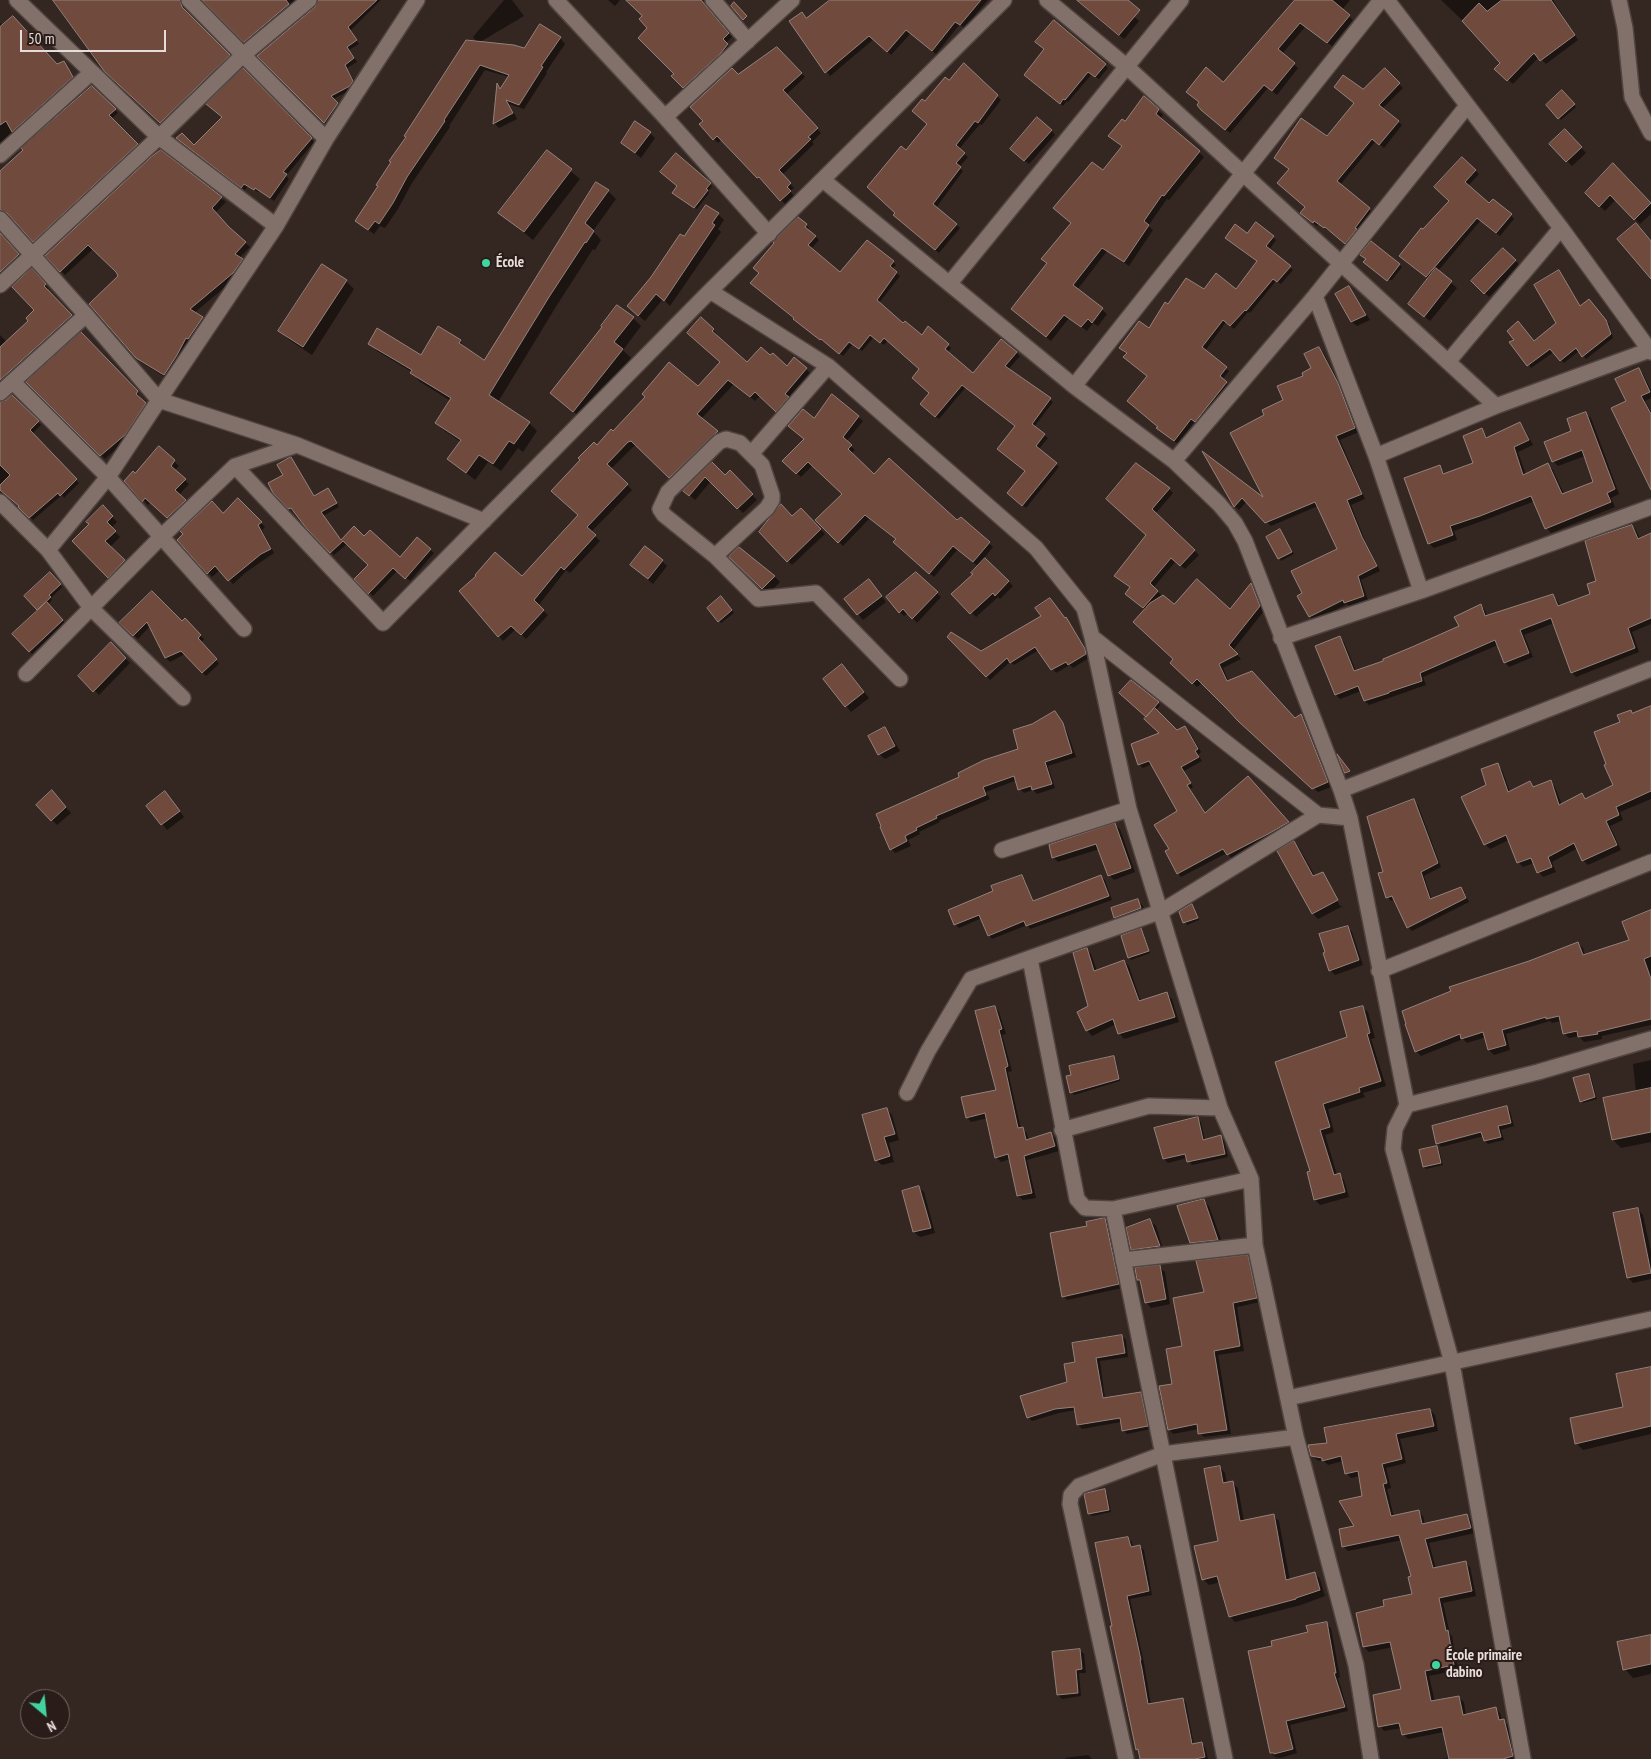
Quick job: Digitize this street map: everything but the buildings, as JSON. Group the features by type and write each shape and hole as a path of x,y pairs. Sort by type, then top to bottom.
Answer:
{"street":[{"path":"189,0 326,139"},
{"path":"0,285 159,137 243,54 310,0"},
{"path":"48,550 108,477 276,226 326,139 417,0"},
{"path":"556,0 665,117 769,234"},
{"path":"713,0 748,41"},
{"path":"665,117 792,0"},
{"path":"235,466 382,623 710,291 1004,0"},
{"path":"1047,0 1126,66 1496,406"},
{"path":"950,283 1181,0"},
{"path":"1074,386 1380,0"},
{"path":"1376,456 1496,406 1650,352 1561,228 1387,0"},
{"path":"1619,0 1632,97 1651,133"},
{"path":"25,3 91,74 159,137 276,226"},
{"path":"0,155 91,74"},
{"path":"1174,461 1315,296 1467,106"},
{"path":"823,180 1074,386 1174,461 1219,504 1235,523 1252,560 1341,790 1350,818 1407,1105 1395,1129 1393,1150 1452,1363 1523,1759"},
{"path":"0,219 159,400 297,445 484,520"},
{"path":"1448,362 1561,228"},
{"path":"710,291 828,366 1036,548 1084,608 1129,809 1162,911 1220,1108 1251,1179 1255,1245 1296,1437 1356,1665 1371,1759"},
{"path":"1315,296 1376,456 1421,591"},
{"path":"0,393 86,315"},
{"path":"752,453 828,366"},
{"path":"13,382 108,477 244,629"},
{"path":"715,556 767,508 772,500 762,465 752,453 732,439 719,442 668,492 660,509 664,515 715,556 758,599 816,593 900,679"},
{"path":"26,674 161,537 235,466 297,445"},
{"path":"0,502 48,550 91,608 182,698"},
{"path":"1282,638 1421,591 1651,507"},
{"path":"1092,637 1318,815 1350,818"},
{"path":"1341,790 1651,669"},
{"path":"1002,850 1129,809"},
{"path":"907,1093 928,1051 971,979 1162,911 1318,815"},
{"path":"1379,971 1651,862"},
{"path":"1030,959 1077,1199 1085,1208 1113,1209 1251,1179"},
{"path":"1407,1105 1538,1072 1651,1039"},
{"path":"1062,1130 1149,1106 1220,1108"},
{"path":"1113,1209 1225,1759"},
{"path":"1123,1260 1255,1245"},
{"path":"1288,1398 1651,1319"},
{"path":"1126,1759 1070,1504 1071,1495 1079,1486 1163,1454 1296,1437"}],"place":[{"name":"École","path":"486,263"},
{"name":"École primaire dabino","path":"1436,1665"}]}
